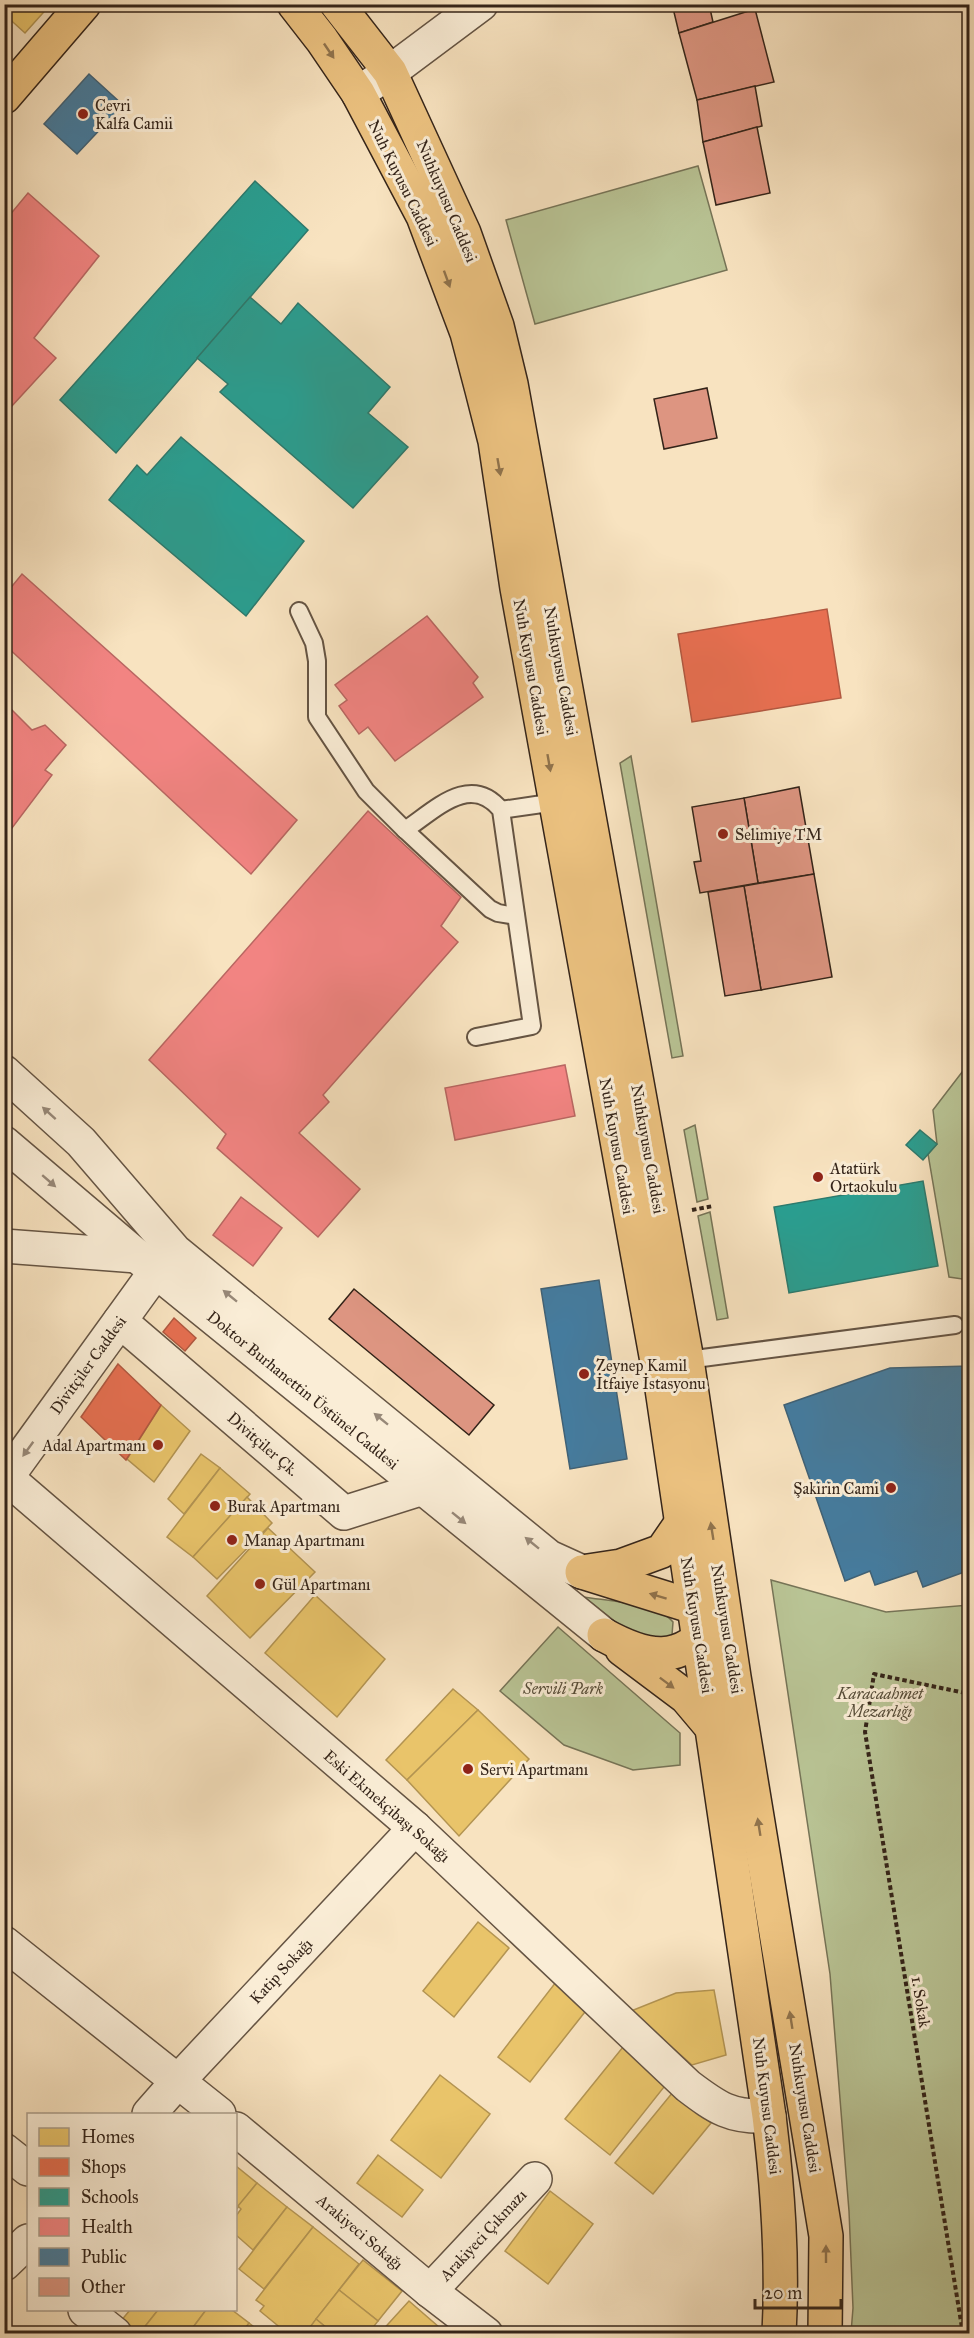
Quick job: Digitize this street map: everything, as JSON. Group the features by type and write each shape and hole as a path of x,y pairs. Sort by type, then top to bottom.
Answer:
{"main road":[{"path":"4,97 84,4"},
{"name":"Nuh Kuyusu Caddesi","path":"294,4 358,93 423,216 467,333 495,441 517,588 651,1332 682,1522 709,1624 713,1729 769,2116 780,2210 779,2334"},
{"name":"Nuhkuyusu Caddesi","path":"337,4 390,72 464,233 497,326 511,384 552,623 687,1360 719,1578 709,1624 826,2236 825,2334"},
{"path":"651,1332 687,1360 664,1406"},
{"path":"582,1572 621,1566 662,1551 682,1522"},
{"path":"582,1572 709,1624 673,1653 646,1653 631,1650 604,1635"},
{"path":"604,1635 686,1697 713,1729"}],"street":[{"path":"358,93 390,72 480,4"},
{"name":"Doktor Burhanettin Üstünel Caddesi","path":"4,1072 81,1142 156,1259 423,1488 604,1635"},
{"name":"Doktor Burhanettin Üstünel Caddesi","path":"4,1143 549,1557 582,1572"},
{"path":"4,1246 156,1259"},
{"name":"Divitçiler Caddesi","path":"6,1480 120,1321 156,1259"},
{"name":"Divitçiler Çk.","path":"120,1321 344,1513 423,1488"},
{"name":"Eski Ekmekçibaşı Sokağı","path":"6,1480 415,1828 688,2086 719,2109 754,2117 769,2116"},
{"name":"Katip Sokağı","path":"151,2113 415,1828"},
{"path":"4,1943 217,2113"},
{"name":"Arakiyeci Sokağı","path":"237,2130 430,2291 486,2334"},
{"path":"4,2150 27,2168"},
{"name":"Arakiyeci Çıkmazı","path":"430,2291 535,2179"},
{"path":"86,2311 114,2334"}],"lane":[{"path":"299,611 314,643 317,661 317,717 366,790 405,830 490,909 516,916"},
{"path":"405,830 459,795 477,794 495,802 501,810 532,1026 476,1037"},
{"path":"501,810 556,802"},
{"path":"687,1360 955,1325"}],"path":[{"path":"692,1210 713,1206"},
{"name":"1. Sokak","path":"963,2334 865,1732 874,1674 969,1694"}],"green space":[{"path":"698,166 727,270 535,324 506,220"},
{"path":"631,756 683,1056 672,1058 620,763"},
{"path":"969,1063 969,1280 949,1277 928,1154 937,1144 933,1110"},
{"path":"695,1125 708,1199 697,1202 684,1130"},
{"path":"710,1212 728,1318 717,1320 698,1216"},
{"name":"Karacaahmet Mezarlığı","path":"771,1580 886,1612 969,1605 969,2333 851,2333 853,2308 849,2211 830,1974"},
{"path":"584,1597 631,1604 656,1611 673,1622 672,1635 667,1640 627,1631"},
{"name":"Servili Park","path":"558,1627 680,1733 680,1765 633,1770 564,1745 500,1691"}],"building: Homes":[{"path":"4,4 51,4 25,33 4,14"},
{"name":"Adal Apartmanı","path":"161,1405 190,1431 154,1482 127,1459"},
{"path":"201,1454 220,1468 184,1514 168,1499"},
{"name":"Burak Apartmanı","path":"220,1468 250,1494 193,1557 167,1537"},
{"name":"Manap Apartmanı","path":"247,1497 272,1523 217,1579 193,1557"},
{"name":"Gül Apartmanı","path":"268,1528 315,1572 250,1638 207,1596"},
{"path":"315,1595 385,1659 337,1717 265,1653"},
{"path":"453,1689 478,1710 407,1780 386,1760"},
{"name":"Servi Apartmanı","path":"478,1710 529,1759 459,1836 407,1780"},
{"path":"478,1922 509,1948 454,2017 423,1991"},
{"path":"556,1982 588,2008 530,2082 498,2057"},
{"path":"714,1990 726,2055 692,2065 631,2011 676,1993"},
{"path":"623,2047 668,2082 610,2155 565,2119"},
{"path":"440,2075 490,2114 441,2178 391,2140"},
{"path":"673,2092 711,2123 653,2194 615,2163"},
{"path":"378,2155 423,2190 402,2217 357,2183"},
{"path":"237,2167 257,2183 237,2209"},
{"path":"257,2183 287,2207 253,2250 237,2236 237,2215 241,2209 238,2206"},
{"path":"550,2191 593,2224 548,2284 505,2251"},
{"path":"287,2207 313,2227 264,2289 239,2269"},
{"path":"313,2227 359,2264 305,2334 288,2334 260,2311 264,2306 256,2300"},
{"path":"363,2260 402,2291 378,2321 339,2290"},
{"path":"339,2290 378,2321 368,2334 334,2334 316,2319"},
{"path":"409,2301 447,2334 379,2334"},
{"path":"129,2311 157,2311 139,2334 124,2334 115,2328"},
{"path":"157,2311 205,2311 188,2334 139,2334"},
{"path":"205,2311 233,2311 249,2323 241,2334 188,2334"},
{"path":"316,2319 334,2334 305,2334"},
{"path":"249,2323 263,2334 241,2334"}],"building: Shops":[{"path":"827,609 841,698 692,722 678,634"},
{"path":"174,1318 196,1338 185,1351 163,1332"},
{"path":"118,1364 161,1405 126,1460 81,1417"}],"building: Schools":[{"path":"255,181 308,230 116,453 60,400"},
{"path":"250,297 281,324 298,303 390,387 368,413 408,447 353,508 220,392 228,384 197,358"},
{"path":"181,437 304,541 246,616 109,500 137,465 147,475"},
{"path":"920,1130 937,1144 923,1160 906,1145"},
{"name":"Atatürk Ortaokulu","path":"923,1181 938,1266 789,1293 774,1207"}],"building: Health":[{"path":"28,193 99,256 34,338 56,358 11,407 4,402 4,320 9,315 4,311 4,222"},
{"path":"22,574 297,820 251,874 4,644 4,596"},
{"path":"427,616 478,677 473,683 483,697 395,761 368,727 359,734 339,706 347,700 335,685"},
{"path":"4,702 32,730 45,725 66,745 45,770 52,775 9,832 4,828"},
{"path":"368,811 461,897 441,926 458,942 323,1095 329,1102 299,1133 360,1189 318,1237 217,1148 226,1134 149,1060"},
{"path":"565,1065 575,1116 455,1140 445,1088"},
{"path":"241,1197 282,1228 253,1266 213,1235"}],"building: Public":[{"name":"Cevri Kalfa Camii","path":"89,74 123,105 77,154 44,124"},
{"name":"Zeynep Kamil İtfaiye İstasyonu","path":"599,1280 627,1459 570,1469 541,1289"},
{"name":"Şakirin Cami","path":"970,1366 970,1570 923,1587 917,1571 875,1585 870,1571 845,1581 784,1405 890,1368"}],"building: Other":[{"path":"672,4 709,4 713,22 679,33"},
{"path":"755,9 774,82 697,100 679,33"},
{"path":"755,86 762,126 703,142 697,100"},
{"path":"757,127 770,193 716,205 703,142"},
{"path":"707,388 717,438 664,449 654,399"},
{"path":"799,787 814,874 758,883 744,798"},
{"name":"Selimiye TM","path":"744,798 758,883 700,893 694,862 701,861 692,807"},
{"path":"814,874 832,977 761,990 744,886"},
{"path":"744,886 761,990 725,996 708,892"},
{"path":"354,1289 494,1405 469,1435 329,1319"}],"place":[{"name":"Cevri Kalfa Camii","path":"83,114"},
{"name":"Selimiye TM","path":"723,834"},
{"name":"Atatürk Ortaokulu","path":"818,1177"},
{"name":"Zeynep Kamil İtfaiye İstasyonu","path":"584,1374"},
{"name":"Adal Apartmanı","path":"158,1445"},
{"name":"Şakirin Cami","path":"891,1488"},
{"name":"Burak Apartmanı","path":"215,1506"},
{"name":"Manap Apartmanı","path":"232,1540"},
{"name":"Gül Apartmanı","path":"260,1584"},
{"name":"Servi Apartmanı","path":"468,1769"}]}
